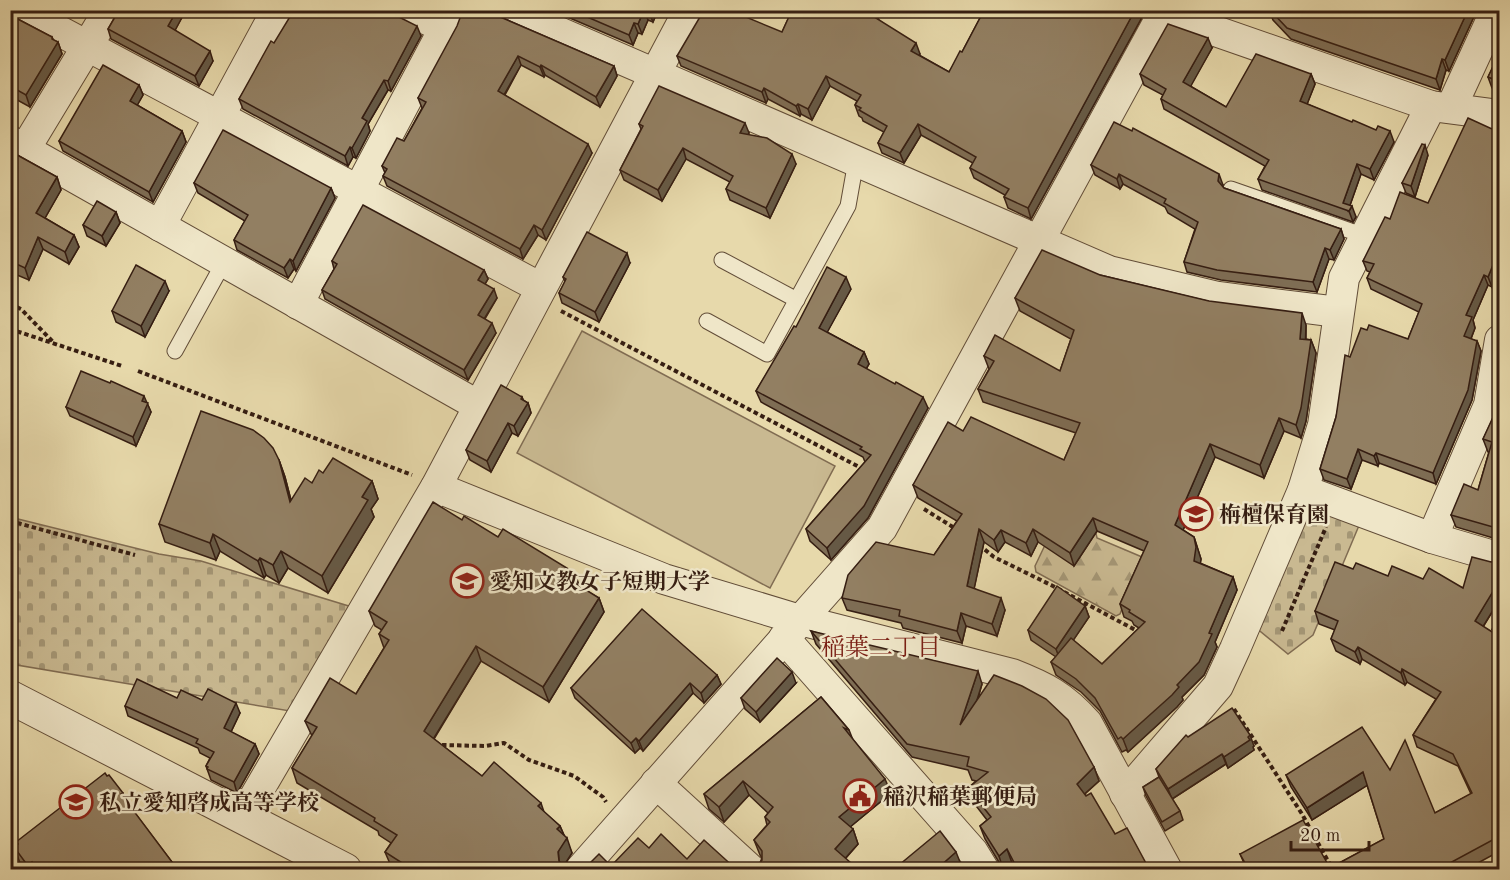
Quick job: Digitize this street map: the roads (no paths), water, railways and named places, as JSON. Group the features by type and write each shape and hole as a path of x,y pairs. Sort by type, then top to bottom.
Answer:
{"street":[{"path":"20,10 358,191 539,293"},
{"path":"109,10 87,46 18,145 479,406"},
{"path":"160,226 277,10"},
{"path":"298,304 450,19 406,10"},
{"path":"508,10 1109,271 1218,297 1338,312"},
{"path":"243,817 437,486 689,10"},
{"path":"1125,794 1218,686 1303,490 1323,425 1344,278 1365,236 1496,10"},
{"path":"580,870 882,528 1040,240 1161,12 1441,107 1500,115"},
{"path":"1432,538 1489,405 1500,340"},
{"path":"437,486 792,629 1012,674 1042,686 1072,705 1087,723 1167,870"},
{"path":"1303,490 1432,538 1500,558"},
{"path":"792,629 973,852 984,870"},
{"path":"10,697 345,870"},
{"path":"656,783 751,870"}],"lane":[{"path":"707,321 767,354 848,206 856,161"},
{"path":"1231,189 1365,236"},
{"path":"722,260 797,300"},
{"path":"176,351 224,262"}],"place":[{"name":"栴檀保育園","path":"1196,514"},
{"name":"愛知文教女子短期大学","path":"467,581"},
{"name":"稲沢稲葉郵便局","path":"860,796"},
{"name":"私立愛知啓成高等学校","path":"76,802"}],"district":[{"name":"稲葉二丁目","path":"881,647"}]}
